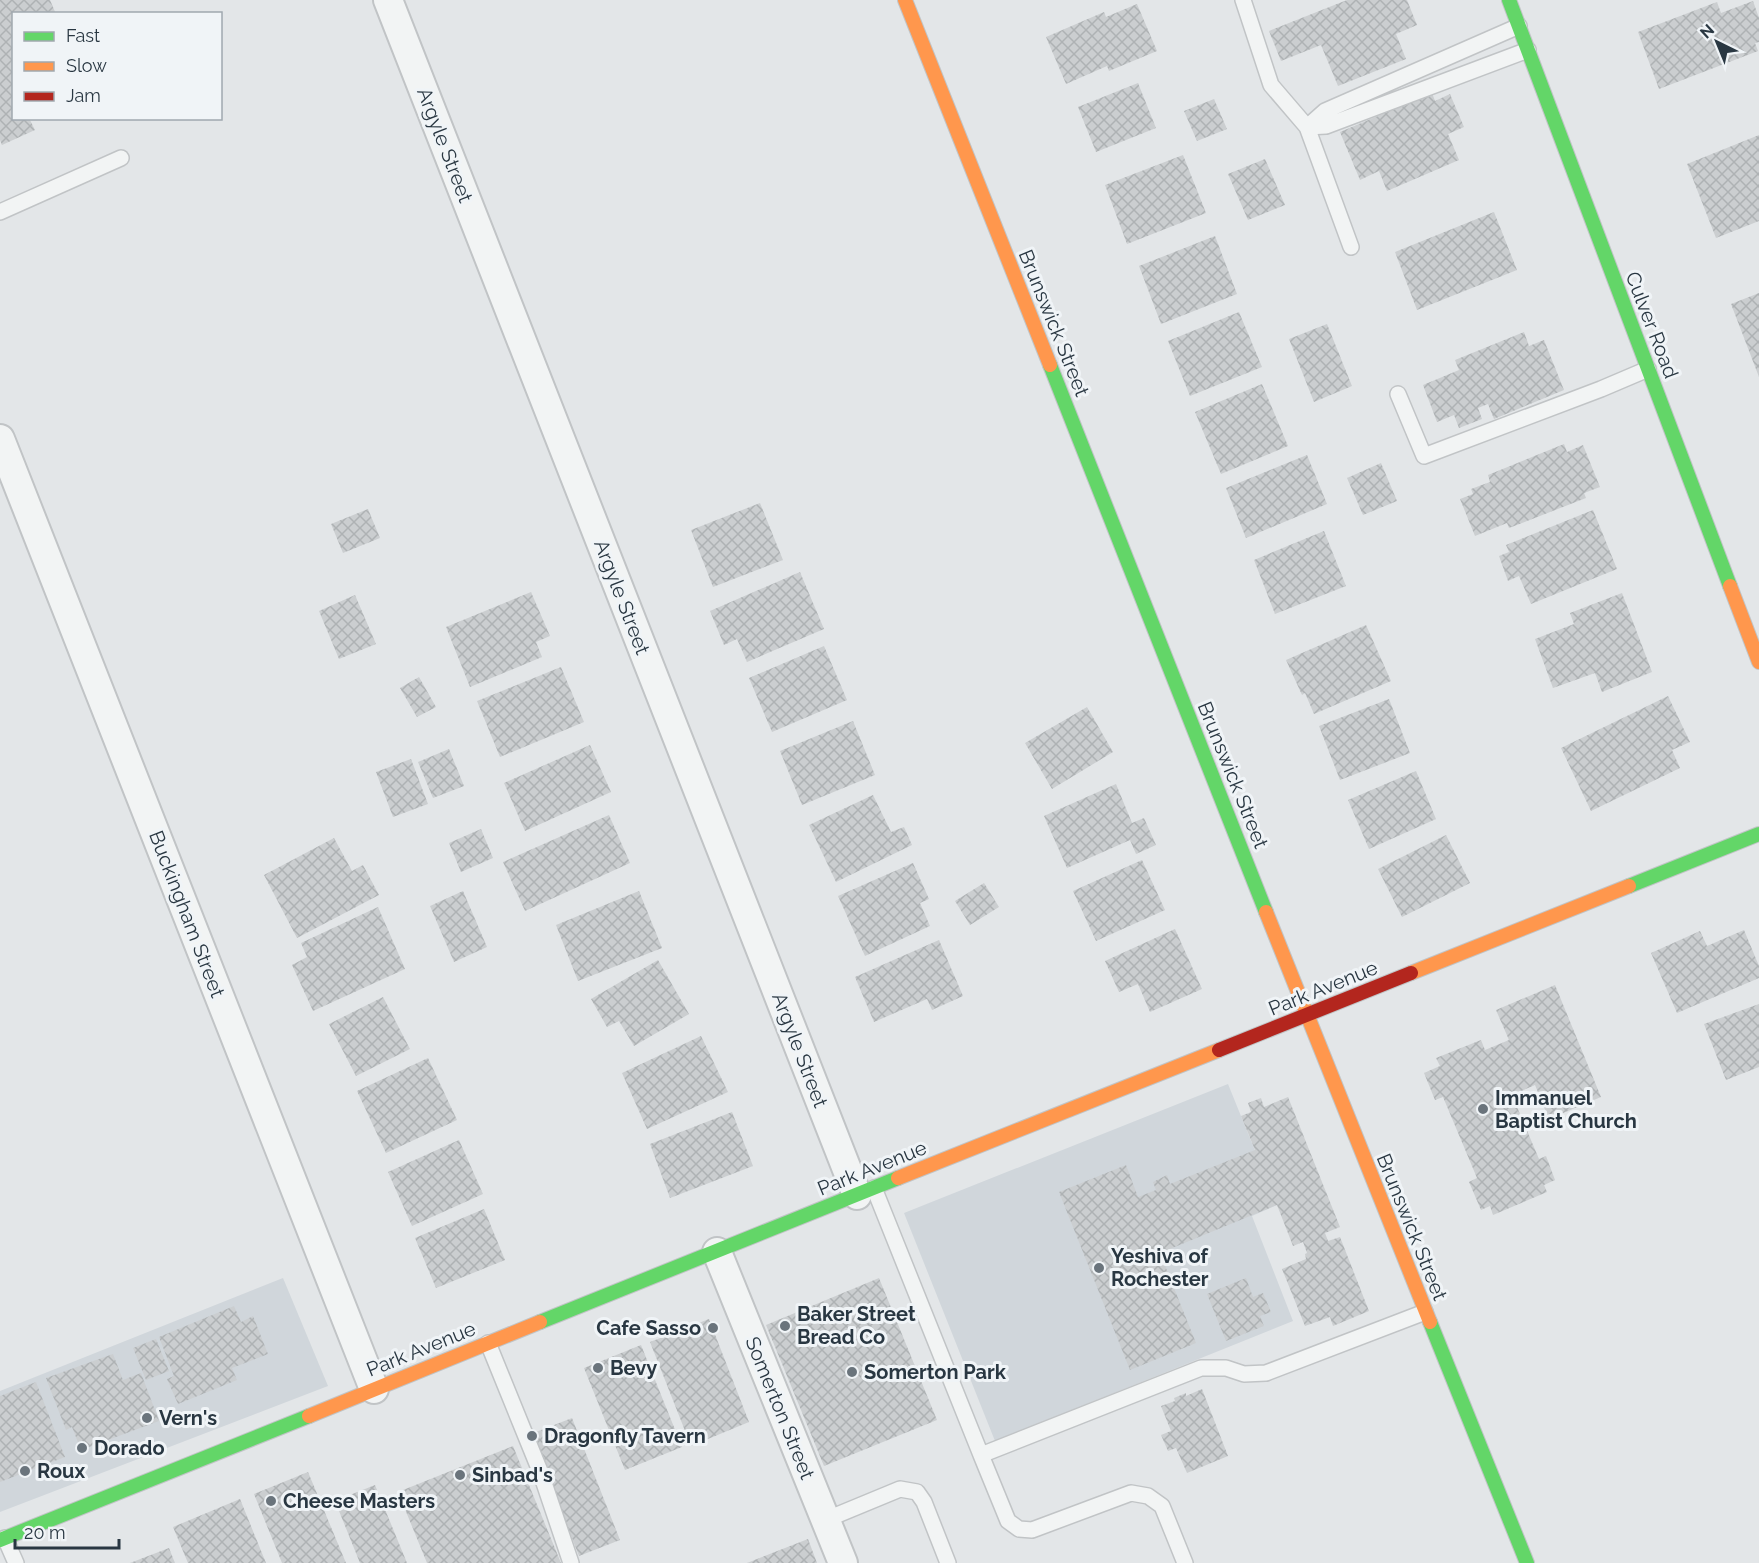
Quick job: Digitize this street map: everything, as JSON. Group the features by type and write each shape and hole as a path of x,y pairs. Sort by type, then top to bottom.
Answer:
{"street":[{"name":"Argyle Street","path":"388,0 866,1191"},
{"name":"Brunswick Street","path":"905,0 1307,1016 1527,1563"},
{"name":"Culver Road","path":"1509,0 1759,662"},
{"name":"Buckingham Street","path":"0,439 374,1389"},
{"name":"Park Avenue","path":"3,1539 1759,834"},
{"name":"Somerton Street","path":"717,1252 843,1563"}],"lane":[{"path":"1244,0 1271,85 1307,127 1351,247"},
{"path":"1307,127 1325,111 1519,26"},
{"path":"1307,127 1326,126 1528,50"},
{"path":"0,212 121,158"},
{"path":"1398,394 1424,456 1648,369"},
{"path":"866,1191 1008,1521 1019,1529 1032,1530 1131,1492 1148,1496 1162,1506 1185,1563"},
{"path":"981,1455 1201,1368 1226,1368 1244,1374 1266,1373 1425,1312"},
{"path":"488,1343 540,1471 571,1563"},
{"path":"825,1520 900,1490 917,1491 924,1502 948,1563"},
{"path":"3,1539 16,1563"}],"shaded area":[{"name":"Yeshiva of Rochester","path":"1228,1084 1277,1205 1252,1216 1293,1321 995,1441 904,1213"},
{"path":"283,1278 328,1386 0,1512 0,1391"}],"building":[{"path":"0,0 50,0 55,12 12,12 12,120 30,120 35,130 2,145 0,140"},
{"path":"1347,0 1407,0 1417,25 1396,34 1406,59 1338,86 1321,45 1281,61 1269,31"},
{"path":"1753,1 1759,18 1759,42 1755,43 1758,51 1659,89 1638,32 1717,2 1721,13"},
{"path":"1137,4 1157,51 1109,71 1107,66 1066,84 1046,37 1104,12 1106,17"},
{"path":"1138,83 1156,128 1096,152 1078,107"},
{"path":"1432,93 1435,101 1450,94 1464,127 1448,134 1459,160 1387,191 1379,171 1360,180 1340,132"},
{"path":"1214,99 1227,129 1197,141 1184,111"},
{"path":"1759,135 1759,221 1716,238 1687,164"},
{"path":"1183,155 1206,213 1127,244 1105,185"},
{"path":"1265,159 1285,205 1248,220 1228,174"},
{"path":"1494,212 1517,270 1417,310 1395,252"},
{"path":"1215,236 1237,294 1161,324 1139,266"},
{"path":"1759,293 1759,377 1731,304"},
{"path":"1239,312 1262,367 1190,396 1168,341"},
{"path":"1327,324 1352,386 1314,402 1289,339"},
{"path":"1524,332 1529,346 1544,340 1564,390 1494,419 1488,404 1478,408 1482,419 1459,428 1454,415 1437,422 1423,385 1459,370 1455,360"},
{"path":"1262,384 1288,446 1221,474 1195,412"},
{"path":"1564,444 1567,452 1583,445 1600,487 1584,493 1586,498 1509,528 1507,523 1475,536 1460,499 1473,494 1471,489 1490,482 1488,475"},
{"path":"1307,455 1327,504 1246,538 1226,488"},
{"path":"1381,463 1397,501 1363,515 1347,478"},
{"path":"760,503 783,560 713,587 691,530"},
{"path":"368,509 380,538 343,553 331,524"},
{"path":"1593,510 1617,569 1531,604 1519,576 1508,581 1499,556 1509,552 1506,545"},
{"path":"1324,531 1346,586 1275,614 1254,560"},
{"path":"800,572 824,629 747,662 737,639 724,645 710,611"},
{"path":"531,592 550,636 536,642 542,657 470,687 446,627"},
{"path":"1622,593 1652,672 1602,692 1595,673 1553,688 1535,639 1574,624 1570,613"},
{"path":"355,595 376,644 339,659 319,611"},
{"path":"1366,625 1391,681 1314,714 1305,693 1302,695 1286,660"},
{"path":"824,646 847,700 772,732 749,678"},
{"path":"561,667 584,722 500,757 477,701"},
{"path":"419,677 436,707 417,717 400,688"},
{"path":"1668,696 1690,742 1672,750 1680,768 1591,811 1561,748"},
{"path":"1389,699 1410,753 1340,780 1319,726"},
{"path":"1087,707 1113,752 1052,789 1025,743"},
{"path":"853,721 875,775 802,805 780,751"},
{"path":"590,745 611,792 525,831 504,783"},
{"path":"449,749 464,786 433,798 418,762"},
{"path":"411,759 428,804 393,817 376,772"},
{"path":"1416,771 1436,819 1369,849 1348,800"},
{"path":"1116,784 1132,823 1144,818 1156,845 1136,854 1130,840 1067,868 1044,816"},
{"path":"873,795 891,832 904,827 912,845 836,882 809,825"},
{"path":"609,815 630,863 525,911 503,862"},
{"path":"481,829 493,858 461,872 449,843"},
{"path":"1446,835 1470,883 1402,917 1378,869"},
{"path":"334,838 352,871 363,865 379,895 297,938 264,875"},
{"path":"1142,860 1165,910 1096,941 1073,891"},
{"path":"913,863 929,899 920,903 930,926 865,956 838,896"},
{"path":"984,883 999,907 970,925 955,901"},
{"path":"463,891 487,947 454,962 430,906"},
{"path":"639,891 662,948 578,981 556,925"},
{"path":"378,907 405,969 313,1011 292,965 307,957 301,943"},
{"path":"1175,929 1202,989 1150,1012 1138,984 1119,992 1105,961"},
{"path":"1744,930 1759,966 1759,978 1677,1013 1651,953 1700,931 1707,946"},
{"path":"939,940 963,996 932,1010 927,999 874,1022 855,977"},
{"path":"658,960 689,1014 634,1046 619,1021 607,1027 591,999"},
{"name":"Immanuel Baptist Church","path":"1555,985 1601,1097 1549,1119 1535,1085 1512,1095 1539,1159 1546,1156 1555,1180 1544,1185 1547,1192 1493,1215 1490,1206 1481,1210 1469,1182 1477,1178 1443,1097 1435,1100 1424,1073 1440,1066 1436,1058 1481,1040 1485,1050 1509,1040 1496,1010"},
{"path":"383,997 410,1049 356,1076 329,1024"},
{"path":"1759,1004 1759,1067 1726,1080 1704,1024"},
{"path":"701,1036 728,1092 647,1129 622,1073"},
{"path":"428,1058 457,1120 386,1153 357,1091"},
{"name":"Yeshiva of Rochester","path":"1288,1097 1340,1227 1325,1233 1328,1241 1340,1237 1369,1311 1333,1326 1330,1317 1305,1326 1282,1269 1306,1259 1305,1254 1307,1253 1303,1242 1293,1246 1277,1205 1160,1253 1196,1343 1130,1370 1059,1192 1126,1165 1138,1197 1156,1190 1153,1182 1167,1175 1170,1184 1255,1150 1241,1116 1251,1112 1248,1103 1261,1098 1264,1107"},
{"path":"732,1112 753,1166 670,1198 650,1144"},
{"path":"459,1140 483,1194 412,1226 388,1172"},
{"path":"484,1209 505,1260 436,1288 415,1238"},
{"name":"Somerton Park","path":"879,1278 937,1420 824,1466 766,1325"},
{"path":"1246,1278 1253,1297 1263,1293 1271,1312 1260,1316 1264,1326 1226,1341 1207,1294"},
{"path":"234,1306 241,1322 253,1316 268,1354 232,1368 237,1380 178,1404 167,1379 174,1376 159,1337"},
{"path":"709,1319 749,1422 691,1446 650,1342"},
{"path":"156,1339 169,1371 146,1380 133,1348"},
{"path":"641,1345 682,1447 625,1470 584,1368"},
{"path":"113,1354 123,1380 141,1373 159,1421 81,1450 72,1427 66,1430 46,1378"},
{"path":"36,1382 65,1457 0,1482 0,1396"},
{"path":"1202,1389 1228,1456 1187,1473 1176,1448 1168,1451 1161,1435 1171,1431 1161,1406 1175,1401 1174,1398 1186,1393 1186,1396"},
{"path":"572,1418 620,1540 579,1556 531,1434"},
{"path":"513,1446 561,1563 427,1563 398,1492"},
{"path":"308,1472 346,1563 282,1563 254,1494"},
{"path":"375,1485 407,1563 360,1563 335,1501"},
{"path":"240,1499 266,1563 188,1563 173,1527"},
{"path":"808,1539 817,1563 747,1563"},
{"path":"169,1548 175,1563 130,1563"}],"traffic: fast":[{"path":"1509,0 1730,586"},
{"path":"1050,365 1266,912"},
{"path":"1629,886 1759,834"},
{"path":"540,1322 898,1178"},
{"path":"1430,1322 1527,1563"},
{"path":"0,1540 309,1416"}],"traffic: slow":[{"path":"905,0 1050,365"},
{"path":"1730,586 1759,662"},
{"path":"1411,973 1629,886"},
{"path":"1266,912 1430,1322"},
{"path":"898,1178 1219,1050"},
{"path":"309,1416 540,1322"}],"traffic: jam":[{"path":"1219,1050 1411,973"}],"place":[{"name":"Immanuel Baptist Church","path":"1483,1109"},
{"name":"Yeshiva of Rochester","path":"1099,1268"},
{"name":"Baker Street Bread Co","path":"785,1326"},
{"name":"Cafe Sasso","path":"713,1328"},
{"name":"Bevy","path":"598,1368"},
{"name":"Somerton Park","path":"852,1372"},
{"name":"Vern's","path":"147,1418"},
{"name":"Dragonfly Tavern","path":"532,1436"},
{"name":"Dorado","path":"82,1448"},
{"name":"Roux","path":"25,1471"},
{"name":"Sinbad's","path":"460,1475"},
{"name":"Cheese Masters","path":"271,1501"}]}
